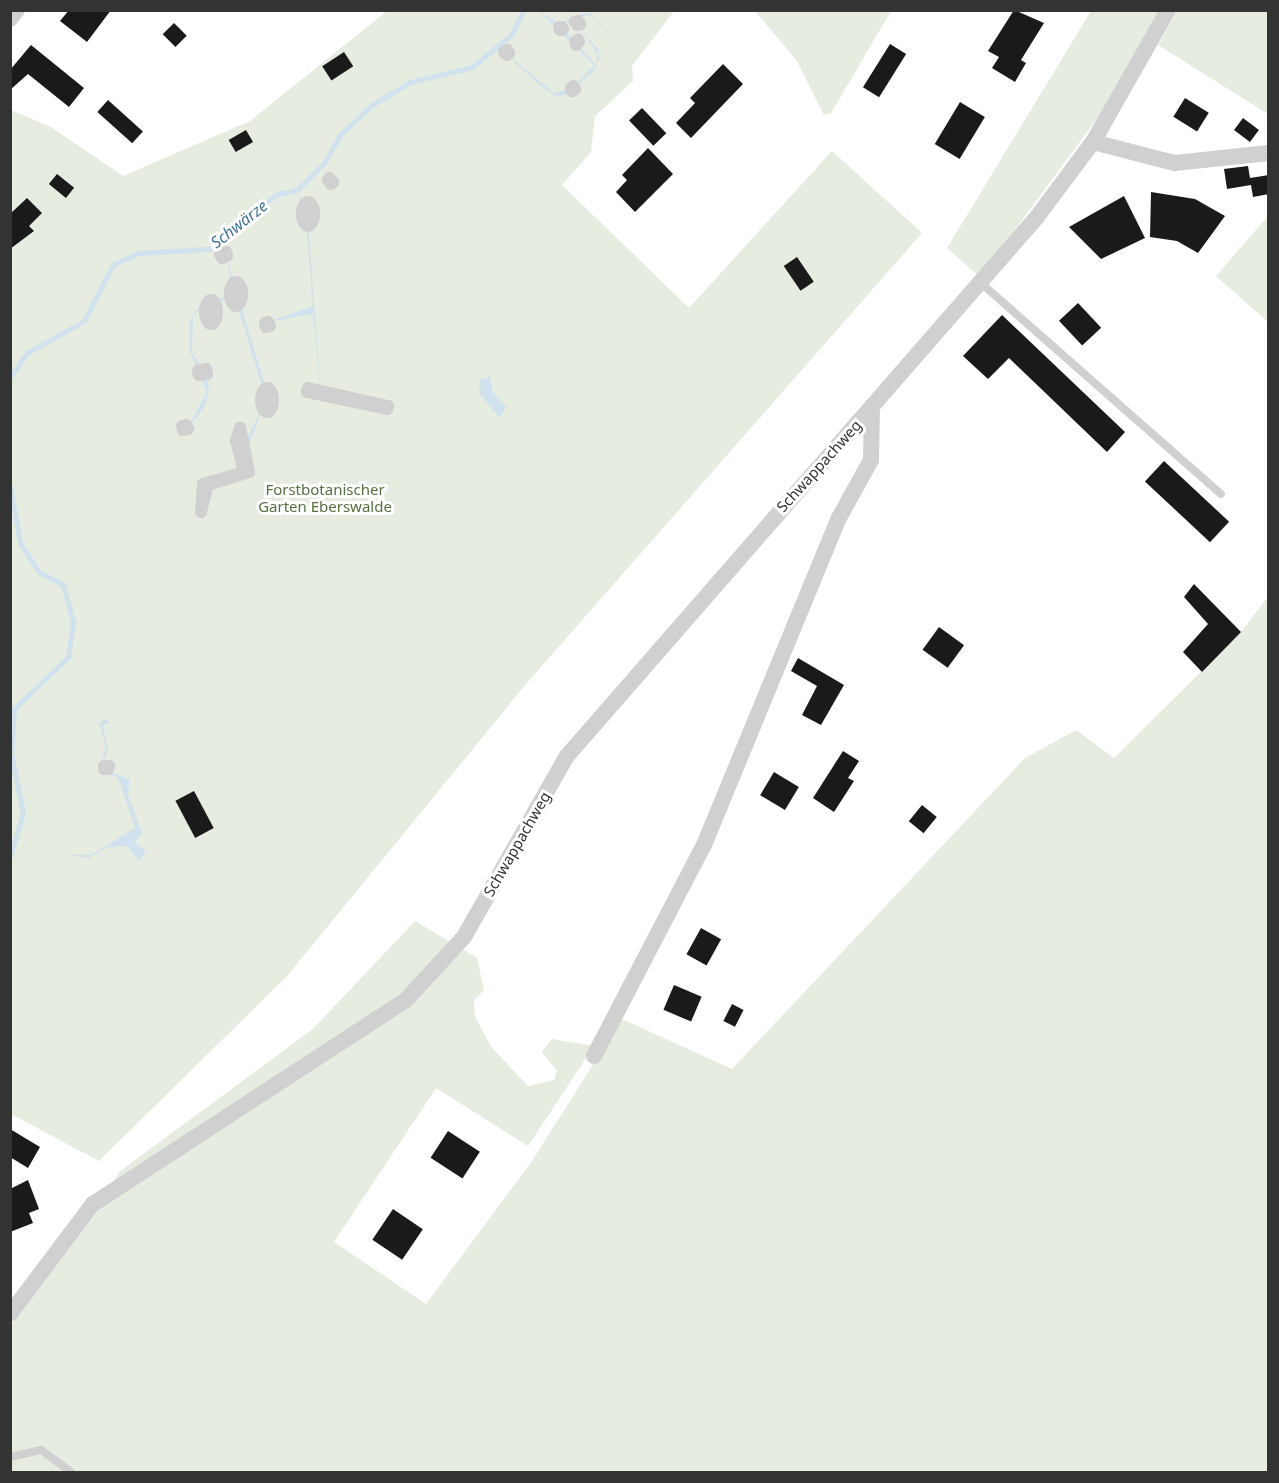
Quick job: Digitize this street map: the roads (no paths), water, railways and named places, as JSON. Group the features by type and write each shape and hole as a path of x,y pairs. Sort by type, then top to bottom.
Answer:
{"street":[{"path":"10,19 17,10"},
{"name":"Schwappachweg","path":"10,1314 93,1204 406,1000 464,937 567,756 982,284 1093,142 1168,10"},
{"path":"1093,142 1175,163 1269,153"},
{"path":"308,388 388,406 387,409 308,392 308,388"},
{"name":"Schwappachweg","path":"594,1056 704,845 839,518 871,460 873,406"},
{"path":"244,429 241,441 249,472 206,487 201,512 203,484 244,472 236,441 244,429"}],"lane":[{"path":"982,284 1221,494"},
{"path":"10,1457 41,1450 71,1473"}],"water":[{"path":"539,11 559,24 577,15 589,13 616,39 590,15 575,18 582,29 574,19 560,25 596,65 598,55 600,58 593,71 576,87 564,95 556,96 536,82 498,47 554,93 574,87 594,65"},
{"path":"296,191 307,208 321,395 313,314 268,322 313,306 305,209"},
{"path":"226,256 268,395 249,444 244,444 258,417 263,389 235,299 205,303 193,316 192,353 203,370 209,387 205,407 188,427 207,392 190,352 189,325 195,311 204,302 234,296"},
{"path":"490,377 493,393 507,407 499,417 479,393 480,379"},
{"path":"105,719 110,723 103,725 108,750 104,760 111,773 130,779 128,795 142,833 135,843 146,852 139,861 127,846 108,847 89,858 66,855 91,855 135,828 118,778 108,773 102,760 106,746 99,724"}],"waterway":[{"name":"Schwärze","path":"10,377 27,353 84,321 113,265 138,253 209,249 276,195 298,189 324,163 341,134 372,105 410,82 472,67 511,35 524,10"},
{"name":"Schwärze","path":"10,486 20,543 39,572 63,584 73,622 68,657 14,709 11,754 23,813 10,857"}],"park label":[{"name":"Forstbotanischer Garten Eberswalde","path":"325,498"}]}
